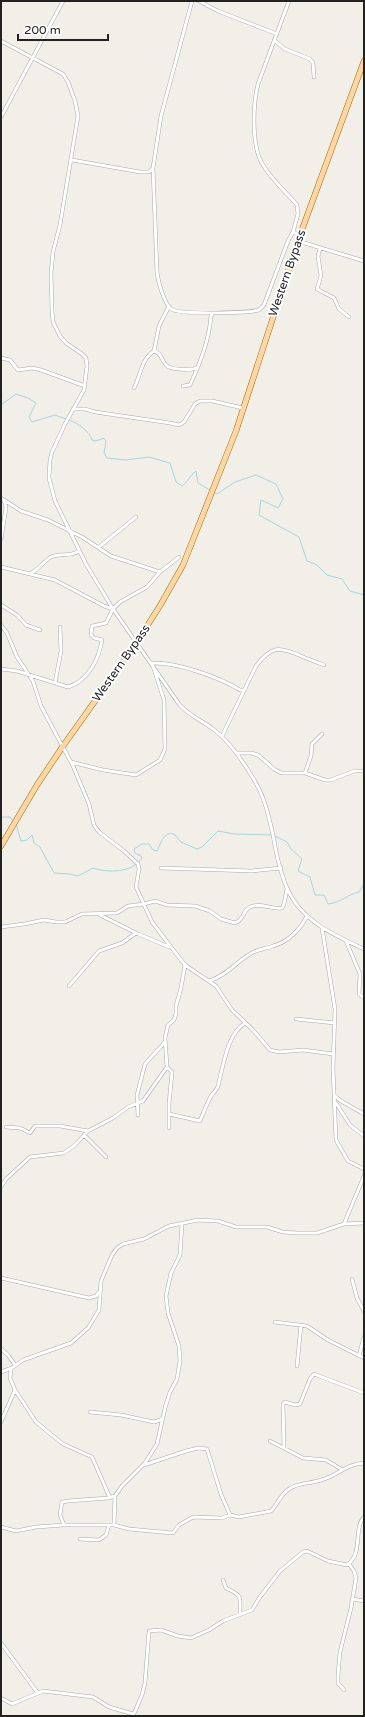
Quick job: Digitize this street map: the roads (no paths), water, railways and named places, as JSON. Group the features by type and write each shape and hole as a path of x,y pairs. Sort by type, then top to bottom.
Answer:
{"main road":[{"name":"Western Bypass","path":"1,846 63,746 137,642 183,565 215,487 243,408 300,235 364,61"}],"street":[{"path":"1,117 63,1"},
{"path":"192,1 162,116 153,168 157,272 158,281 169,306 176,311 213,313 254,312 262,308 288,240 293,232 298,214 297,205 260,161 256,141 256,95 258,84 289,1"},
{"path":"199,1 277,34"},
{"path":"1,41 62,73 68,82 78,112 72,160 60,225 53,252 51,274 52,311 53,322 60,336 66,343 86,358 87,366 85,386 51,456 49,478 55,501 72,533 79,551 113,609 184,710 222,736 254,778 265,800 287,889 307,916 322,928 364,948"},
{"path":"275,41 285,49 310,59 313,63 314,77"},
{"path":"72,160 140,172 149,172 153,168"},
{"path":"293,232 300,235"},
{"path":"298,241 364,261"},
{"path":"320,248 318,256 321,276 317,289 331,296 339,309 349,317"},
{"path":"134,388 141,375 144,362 154,351 159,326 169,306"},
{"path":"182,386 190,386 208,342 211,316 213,313"},
{"path":"154,351 161,355 165,363 170,368 193,370 198,367"},
{"path":"1,358 10,360 18,370 32,368 41,370 85,386"},
{"path":"73,409 85,409 95,412 170,423 179,426 184,422 195,404 200,401 243,408"},
{"path":"3,499 24,513 48,520 98,547 111,556 160,572"},
{"path":"1,539 6,508 3,499"},
{"path":"98,547 136,517"},
{"path":"31,573 50,558 73,554 79,551"},
{"path":"1,669 68,687 80,682 88,673 99,654 102,640 94,638 91,635 92,626 106,623 113,609 120,602 146,587 160,572 179,557"},
{"path":"1,567 31,573 64,584 104,606 113,609"},
{"path":"1,606 17,615 26,625 40,630"},
{"path":"1,625 7,633 17,657 35,684 41,706 63,746 85,794 96,829 134,858 138,864 139,869 136,885 152,922 171,947 185,965 216,986 229,1006 270,1050 274,1052 303,1050 333,1054"},
{"path":"55,683 61,651 60,627"},
{"path":"222,736 243,690 263,656 277,649 288,650 324,665"},
{"path":"152,663 189,669 243,690"},
{"path":"71,762 103,770 136,775 160,760 165,749 165,707 162,691 152,663"},
{"path":"305,773 311,754 312,744 322,734"},
{"path":"236,753 251,753 258,755 281,773 305,773 328,780 351,772 364,771"},
{"path":"161,868 252,871 281,868"},
{"path":"1,927 44,920 65,922 82,914 99,915 117,913 128,906 155,901 167,905 195,906 210,911 221,919 235,923 241,920 247,910 252,906 282,908 287,889"},
{"path":"99,915 136,933 171,947"},
{"path":"209,981 232,969 243,958 256,951 286,940 300,928 307,916"},
{"path":"322,928 334,1000 334,1095 338,1146 348,1161 364,1169"},
{"path":"69,986 99,951 122,943 136,933"},
{"path":"346,940 360,974 359,994 364,998"},
{"path":"169,1128 172,1072 167,1066 165,1042 168,1025 174,1020 176,1014 176,1006 185,965"},
{"path":"296,1019 335,1023"},
{"path":"169,1114 200,1122 207,1104 218,1087 220,1075 232,1037 238,1028 245,1023"},
{"path":"138,1115 137,1104 139,1087 145,1064 165,1042"},
{"path":"1,1187 6,1179 30,1157 64,1153 76,1145 88,1131 146,1098 154,1083 167,1066"},
{"path":"334,1095 341,1101 364,1114"},
{"path":"335,1101 341,1114 350,1125 364,1136"},
{"path":"6,1127 20,1128 30,1133 35,1126 60,1126 88,1131"},
{"path":"84,1135 106,1157"},
{"path":"344,1224 364,1176"},
{"path":"1,1372 11,1369 23,1360 71,1343 88,1328 99,1310 99,1292 101,1281 112,1255 117,1248 123,1244 144,1239 169,1226 192,1221 207,1220 236,1226 267,1227 283,1232 308,1234 317,1233 344,1224 364,1223"},
{"path":"114,1525 116,1496 122,1486 143,1465 157,1444 170,1392 177,1379 179,1371 179,1346 168,1313 166,1296 171,1273 180,1255 182,1224"},
{"path":"1,1278 89,1298 96,1296 99,1292"},
{"path":"352,1279 357,1298 364,1311"},
{"path":"275,1322 301,1325 312,1328 328,1340 364,1358"},
{"path":"297,1366 301,1325"},
{"path":"359,1356 364,1337"},
{"path":"1,1349 8,1355 14,1366"},
{"path":"11,1369 10,1378 15,1390 38,1424 63,1444 92,1457 110,1498"},
{"path":"284,1448 283,1404 285,1402 296,1405 300,1404 310,1379 314,1374 364,1393"},
{"path":"1,1422 15,1390"},
{"path":"90,1412 121,1415 154,1422 163,1419"},
{"path":"270,1442 303,1458 326,1460 341,1470"},
{"path":"143,1465 186,1451 198,1448 207,1449 216,1479 230,1516"},
{"path":"1,1527 16,1531 64,1525 114,1525 129,1529 173,1532 179,1525 193,1517 239,1517 271,1511 281,1496 293,1487 325,1479 347,1466 364,1462"},
{"path":"64,1525 60,1515 61,1505 64,1501 110,1498 116,1496"},
{"path":"349,1564 358,1547 359,1529 364,1517"},
{"path":"80,1539 99,1540 106,1534 109,1526"},
{"path":"3,1699 14,1703 37,1692 43,1691 93,1697 109,1707 133,1715 142,1695 147,1674 149,1631 161,1630 178,1636 192,1638 223,1621 252,1610 260,1596 280,1571 303,1552 310,1552 336,1564 349,1564"},
{"path":"344,1690 338,1683 338,1666 341,1641 356,1576 349,1564"},
{"path":"224,1580 226,1588 236,1592 239,1596 240,1614"},
{"path":"352,1598 364,1602"},
{"path":"1,1643 37,1692"}],"waterway":[{"path":"1,405 16,394 28,398 36,403 29,417 32,422 55,415 66,419"},
{"path":"69,420 79,425 86,431 92,440 96,441 104,438 106,441 104,453 107,458 126,460 149,457 170,463 176,482 182,486 196,471 198,483 210,490"},
{"path":"215,493 217,494 235,482 256,475 276,484 283,499 278,508 261,500 259,515 299,537 307,561 317,565 327,575 342,579 350,591 364,595"},
{"path":"1,817 10,817 14,822"},
{"path":"16,824 21,841 27,840 32,835 34,843 40,847 54,873 78,876 93,868 106,871 126,869 138,863 142,858 135,853 134,849 142,844 149,844 153,850 157,851 163,838 168,834 174,834 181,842 197,849 202,847 218,831 234,834 273,835 287,842 291,849 302,859 298,871 310,877 315,895 324,895 328,904 337,902 359,892 364,884"}]}
